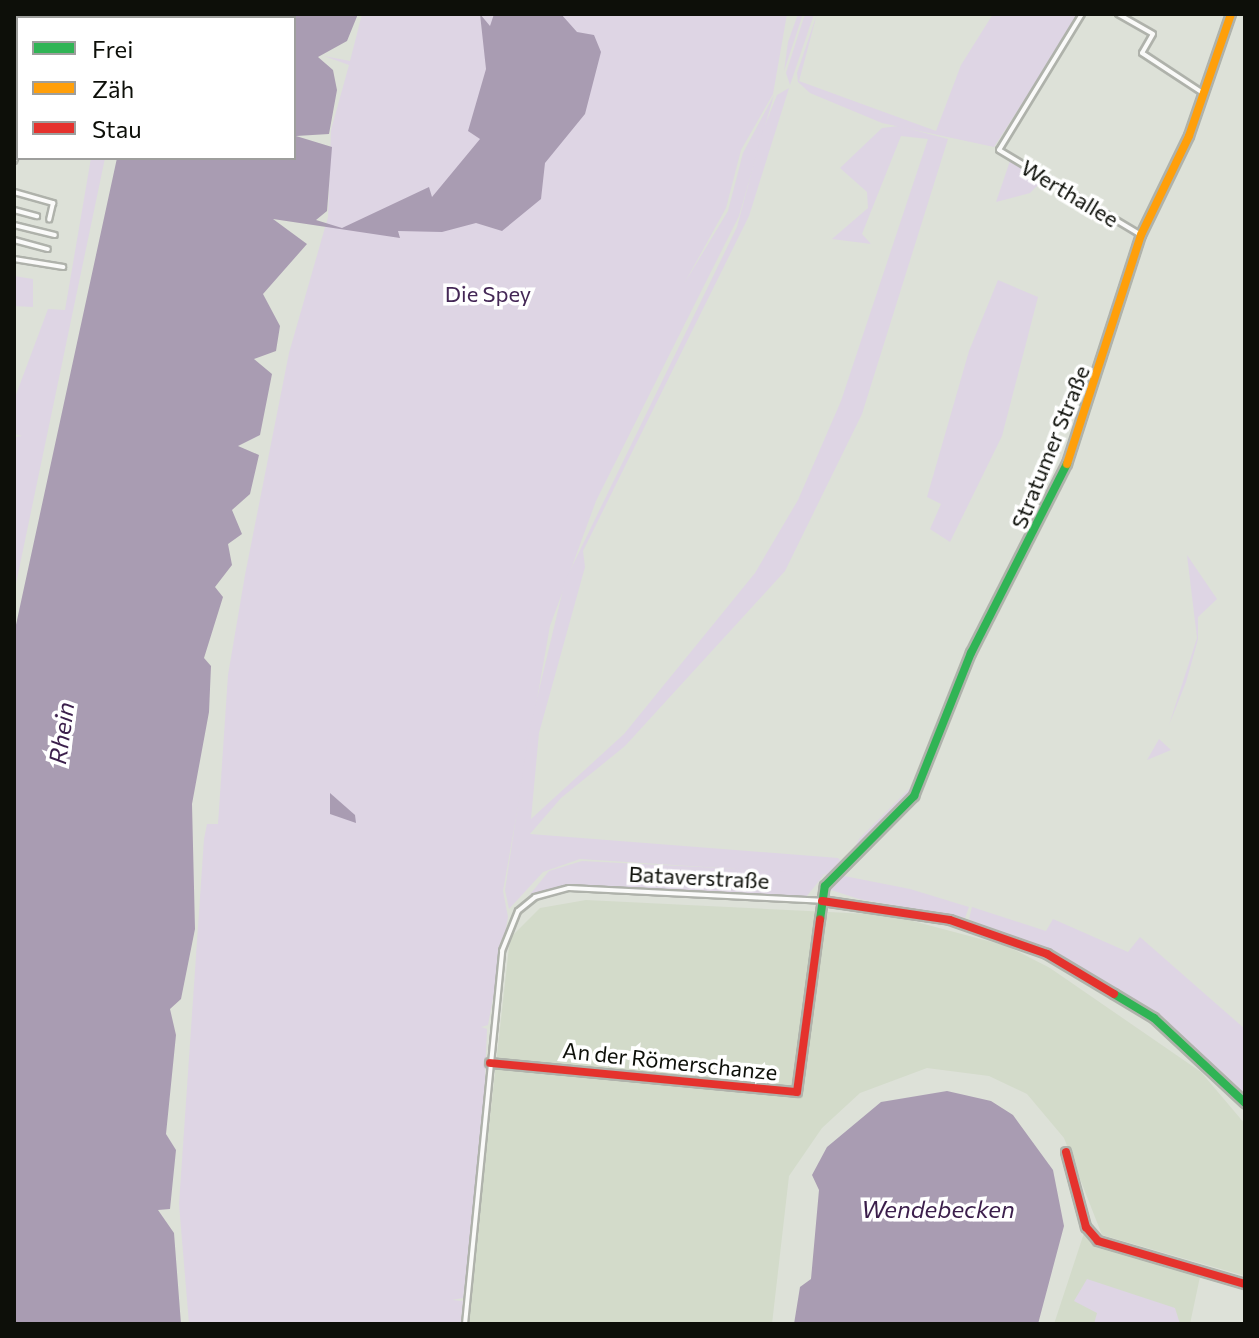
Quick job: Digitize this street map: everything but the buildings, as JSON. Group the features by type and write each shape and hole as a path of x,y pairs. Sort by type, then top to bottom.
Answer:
{"street":[{"name":"Werthallee","path":"1082,14 999,150 1141,235"},
{"path":"1118,14 1153,34 1142,53 1205,94"},
{"name":"Stratumer Straße","path":"822,901 827,882 914,796 971,653 1069,460 1141,235 1205,94 1230,15"},
{"path":"14,192 53,203 49,220"},
{"path":"14,210 37,216"},
{"path":"14,225 55,235"},
{"path":"14,240 48,249"},
{"path":"14,259 63,267"},
{"name":"Bataverstraße","path":"465,1324 505,935 535,897 569,888 822,901 950,920 1047,954 1154,1018 1245,1103"},
{"name":"An der Römerschanze","path":"490,1063 797,1092 822,901"},
{"path":"1066,1152 1086,1227 1098,1241 1245,1284"}],"shaded area":[{"path":"586,900 890,915 1007,946 1050,968 1201,1072 1245,1124 1245,1276 1102,1235 1064,1138 1027,1094 989,1076 927,1068 860,1093 822,1128 789,1176 772,1324 467,1324 510,938 540,908"},
{"path":"1086,1227 1098,1241 1201,1272 1190,1324 1054,1324"}],"green space":[{"name":"Die Spey","path":"362,14 787,14 773,94 741,150 726,208 684,284 728,211 743,153 774,95 739,216 596,501 550,626 503,891 508,917 488,1025 481,1027 487,1029 484,1105 470,1241 463,1298 452,1300 463,1301 461,1324 189,1324 179,1204 204,839 207,824 218,824 228,675 289,353 328,217 331,130 349,65 324,56 350,61"},
{"path":"798,14 803,14 784,71 788,42"},
{"path":"805,14 814,14 790,85 786,73"},
{"path":"817,14 799,81 936,131 961,65 993,14 1080,14 994,147 882,123 810,93 798,82 797,73"},
{"path":"789,88 749,216 583,551 585,567 539,733 531,819 624,734 755,573 798,500 841,401 928,139 901,136 862,234 871,244 832,239 868,208 867,192 840,168 882,128 899,126 948,139 862,414 785,571 625,746 561,798 530,834 838,858 844,864 831,875 580,859 543,872 509,909 505,890 529,732 565,581 737,227 762,133 777,95"},
{"path":"91,160 105,160 14,593 14,437 22,436 14,434 14,400 48,309 65,310"},
{"path":"1010,161 1043,180 1030,193 996,202"},
{"path":"14,276 33,279 33,307 14,306"},
{"path":"998,280 1038,297 1002,436 950,542 930,529 941,504 927,497 969,351"},
{"path":"1187,555 1217,599 1198,617 1198,639 1169,725 1197,638"},
{"path":"1159,739 1171,750 1147,760"},
{"path":"914,784 909,801 848,860 859,839"},
{"path":"582,861 824,875 806,897 572,886 523,903 549,871"},
{"path":"839,875 910,889 969,907 965,918 859,899 828,889"},
{"path":"972,907 1046,931 1053,919 1128,952 1140,937 1245,1029 1245,1100 1158,1016 1096,976 969,919"},
{"path":"1087,1279 1175,1308 1180,1324 1094,1324 1097,1313 1074,1301"}],"water":[{"path":"146,14 358,14 347,41 318,57 333,70 337,90 329,134 296,136 296,16"},
{"name":"Rhein","path":"480,14 490,26 494,14 561,14 577,32 594,35 601,52 585,114 545,163 541,199 502,231 476,223 442,232 398,231 400,238 273,219 307,244 263,294 280,326 276,351 254,359 272,374 260,435 238,446 259,455 250,494 232,510 242,534 228,544 232,565 215,587 223,597 204,658 211,666 209,712 192,804 195,929 181,999 170,1009 176,1035 166,1134 176,1150 170,1209 158,1210 174,1233 181,1324 14,1324 14,634 117,160 296,160 296,136 332,147 327,211 316,220 342,228 429,187 432,197 480,139 468,131 486,69"},
{"path":"330,793 355,815 356,823 330,814"},
{"name":"Wendebecken","path":"947,1091 991,1101 1013,1115 1053,1170 1064,1226 1038,1324 794,1324 800,1287 811,1279 819,1190 812,1175 827,1147 881,1102"}],"traffic: fast":[{"path":"820,920 825,886 914,796 971,653 1067,464"},
{"path":"1114,994 1154,1018 1245,1103"}],"traffic: slow":[{"path":"1067,464 1141,235 1189,136 1231,14"}],"traffic: jam":[{"path":"822,901 950,920 1047,954 1114,994"},
{"path":"490,1063 797,1092 820,920"},
{"path":"1066,1152 1086,1227 1098,1241 1245,1284"}]}
